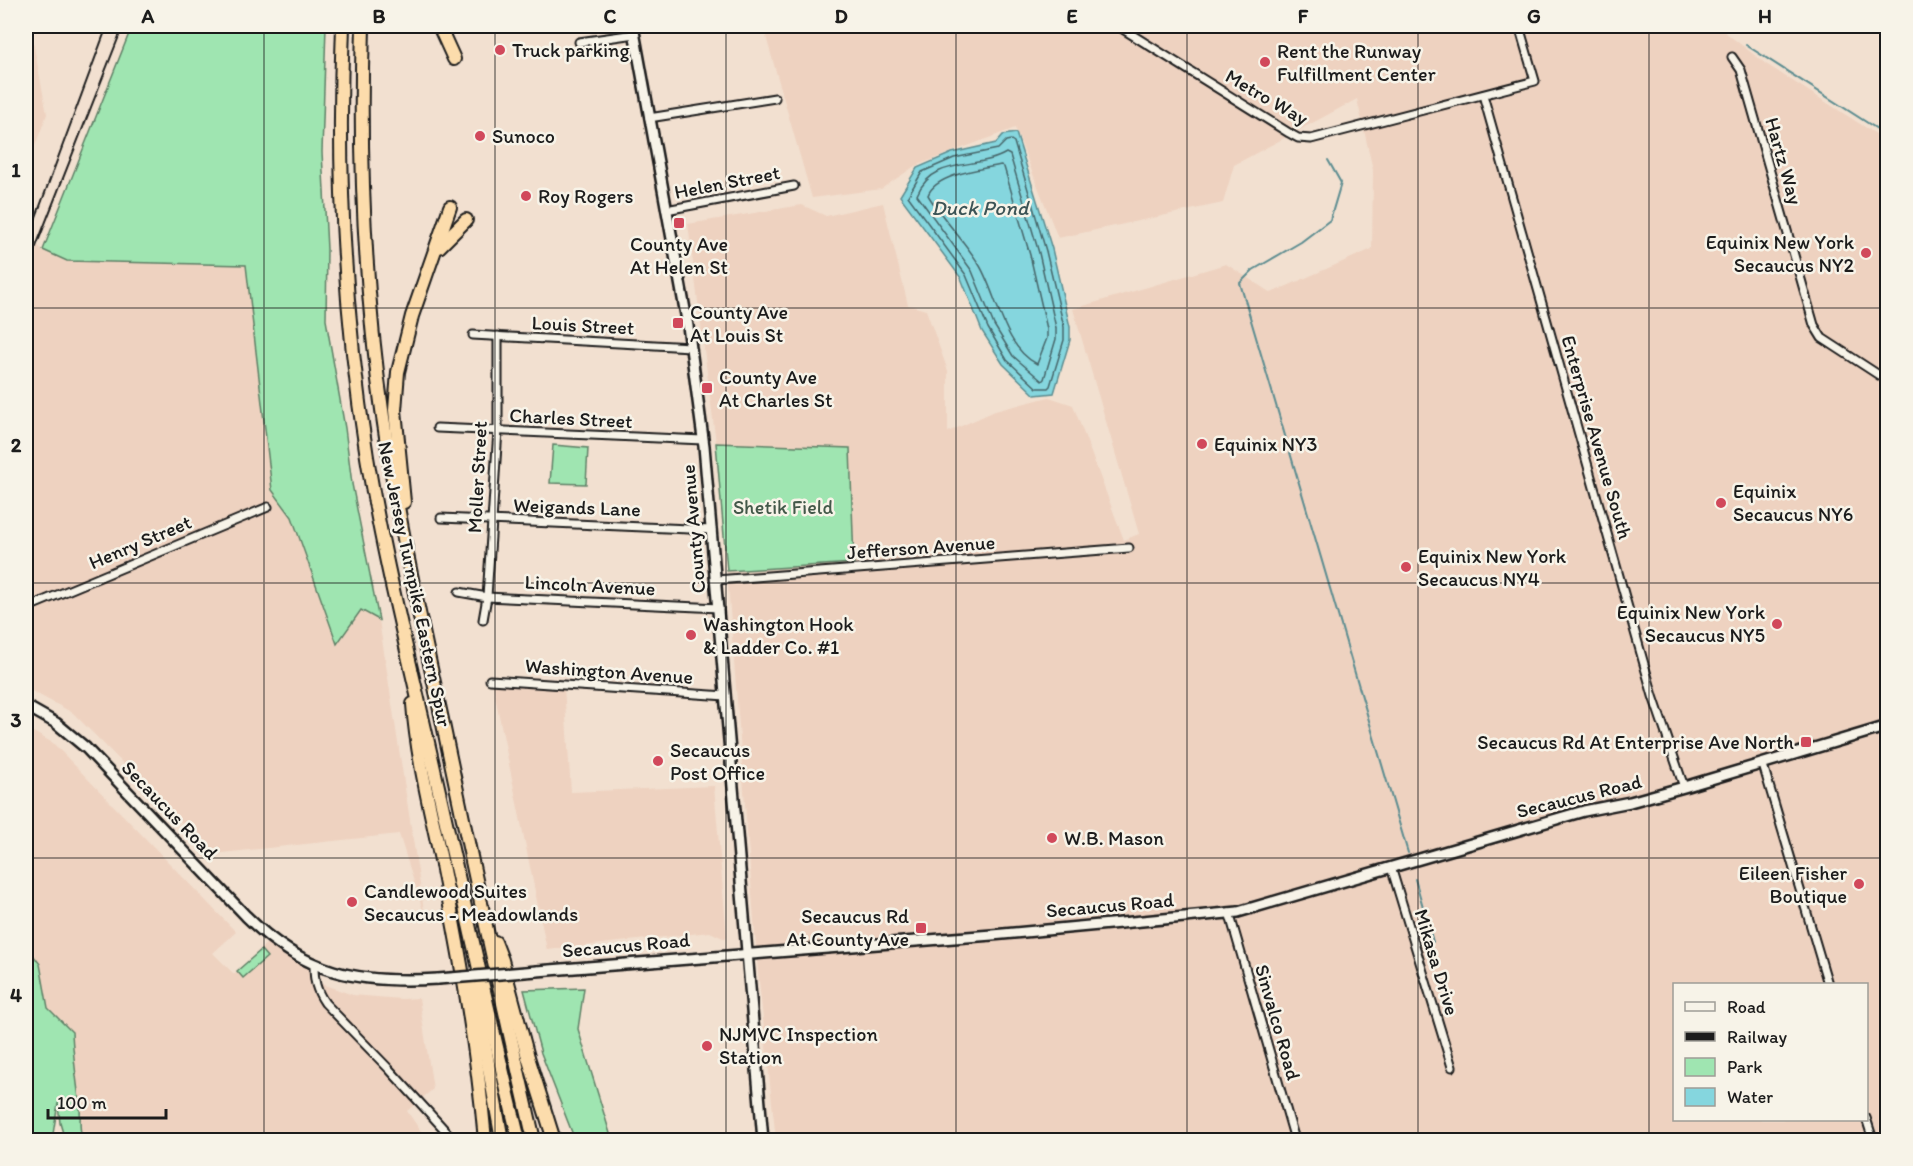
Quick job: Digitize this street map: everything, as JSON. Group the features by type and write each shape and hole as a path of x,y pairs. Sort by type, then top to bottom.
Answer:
{"highway":[{"name":"New Jersey Turnpike Eastern Spur","path":"343,26 341,163 345,253 353,352 370,476 410,664 519,1140"},
{"name":"New Jersey Turnpike Eastern Spur","path":"363,26 361,166 368,275 383,417 408,560 482,910 534,1140"},
{"path":"439,26 454,59"},
{"path":"408,560 395,417 397,382 405,343 450,207"},
{"path":"435,253 466,220"},
{"path":"410,664 415,724 463,974 485,1140"},
{"path":"458,876 462,923 502,1140"},
{"path":"482,910 502,960 531,1068 554,1140"}],"main road":[{"name":"County Avenue","path":"634,30 691,347 703,440 763,1140"},
{"name":"Secaucus Road","path":"26,706 56,723 86,748 264,934 314,965 345,975 374,980 438,979 992,935 1239,912 1584,811 1630,802 1763,765 1887,726"}],"street":[{"name":"Metro Way","path":"1118,26 1298,138 1311,139 1535,81 1519,26"},
{"path":"579,42 634,30"},
{"name":"Hartz Way","path":"1732,57 1741,70 1814,325 1822,338 1887,381"},
{"name":"Enterprise Avenue South","path":"1483,95 1653,696 1684,787"},
{"path":"649,118 775,98"},
{"name":"Helen Street","path":"666,210 794,186"},
{"name":"Louis Street","path":"473,335 691,347"},
{"name":"Moller Street","path":"483,620 487,597 498,430 498,336"},
{"name":"Charles Street","path":"437,428 703,440"},
{"name":"Henry Street","path":"26,608 268,507"},
{"name":"Weigands Lane","path":"441,518 712,530"},
{"name":"Jefferson Avenue","path":"716,580 1129,548"},
{"name":"Lincoln Avenue","path":"459,592 487,597 718,608"},
{"name":"Washington Avenue","path":"490,680 726,696"},
{"path":"1763,765 1828,983"},
{"name":"Mikasa Drive","path":"1391,867 1452,1067"},
{"name":"Sinvalco Road","path":"1229,912 1295,1140"},
{"path":"314,965 314,981 325,1004 454,1140"},
{"path":"1867,1121 1873,1140"}],"shaded area":[{"path":"26,26 30,26 47,114 26,170"},
{"path":"763,26 1717,26 1766,64 1887,141 1887,1140 776,1140 758,972 727,571 853,562 850,448 716,443 688,224 802,205 826,216 883,203 908,305 926,310 948,371 948,432 995,411 1049,397 1073,405 1124,540 1139,534 1073,309 1226,264 1271,293 1372,249 1373,170 1357,99 1234,165 1223,203 1058,238 1015,128 915,166 881,189 812,198"},
{"path":"26,236 43,250 67,261 246,265 272,490 292,517 337,643 361,610 379,620 425,917 399,834 213,854 73,713 26,688"},
{"path":"492,681 564,687 571,792 714,786 727,938 710,932 547,950"},
{"path":"26,728 53,743 236,932 213,953 234,974 269,941 312,966 313,981 353,995 401,999 419,998 433,1089 407,1111 427,1140 84,1140 81,1136 81,1109 74,1070 72,1032 48,1008 40,964 26,946"}],"green space":[{"path":"132,26 326,26 322,152 327,249 326,320 345,428 352,484 379,620 361,610 337,644 292,517 272,490 246,265 67,261 43,250"},
{"name":"Shetik Field","path":"716,443 850,448 854,563 727,571"},
{"path":"553,445 588,448 586,484 550,483"},
{"path":"26,946 40,964 48,1008 72,1032 80,1129 84,1140 65,1140 58,1103 52,1140 26,1140"},
{"path":"261,950 267,957 243,978 237,971"},
{"path":"584,988 578,1029 612,1140 575,1140 541,1053 524,990"}],"water":[{"name":"Duck Pond","path":"1016,133 1052,249 1070,327 1070,340 1054,393 1035,395 1003,364 982,331 961,278 900,196 917,168 952,153 996,143 1003,135"}],"waterway":[{"path":"1746,45 1888,136"},
{"path":"1328,160 1341,183 1330,220 1301,242 1253,270 1240,283 1408,853"},
{"path":"1415,879 1433,942"}],"railway":[{"path":"26,244 107,26"},
{"path":"26,272 123,26"}],"place":[{"name":"Truck parking","path":"500,50"},
{"name":"Rent the Runway Fulfillment Center","path":"1265,62"},
{"name":"Sunoco","path":"480,136"},
{"name":"Roy Rogers","path":"526,196"},
{"name":"County Ave At Helen St","path":"679,223"},
{"name":"Equinix New York Secaucus NY2","path":"1866,253"},
{"name":"County Ave At Louis St","path":"678,323"},
{"name":"County Ave At Charles St","path":"707,388"},
{"name":"Equinix NY3","path":"1202,444"},
{"name":"Equinix Secaucus NY6","path":"1721,503"},
{"name":"Equinix New York Secaucus NY4","path":"1406,567"},
{"name":"Equinix New York Secaucus NY5","path":"1777,624"},
{"name":"Washington Hook & Ladder Co. #1","path":"691,635"},
{"name":"Secaucus Rd At Enterprise Ave North","path":"1806,742"},
{"name":"Secaucus Post Office","path":"658,761"},
{"name":"W.B. Mason","path":"1052,838"},
{"name":"Eileen Fisher Boutique","path":"1859,884"},
{"name":"Candlewood Suites Secaucus - Meadowlands","path":"352,902"},
{"name":"Secaucus Rd At County Ave","path":"921,928"},
{"name":"NJMVC Inspection Station","path":"707,1046"}]}
